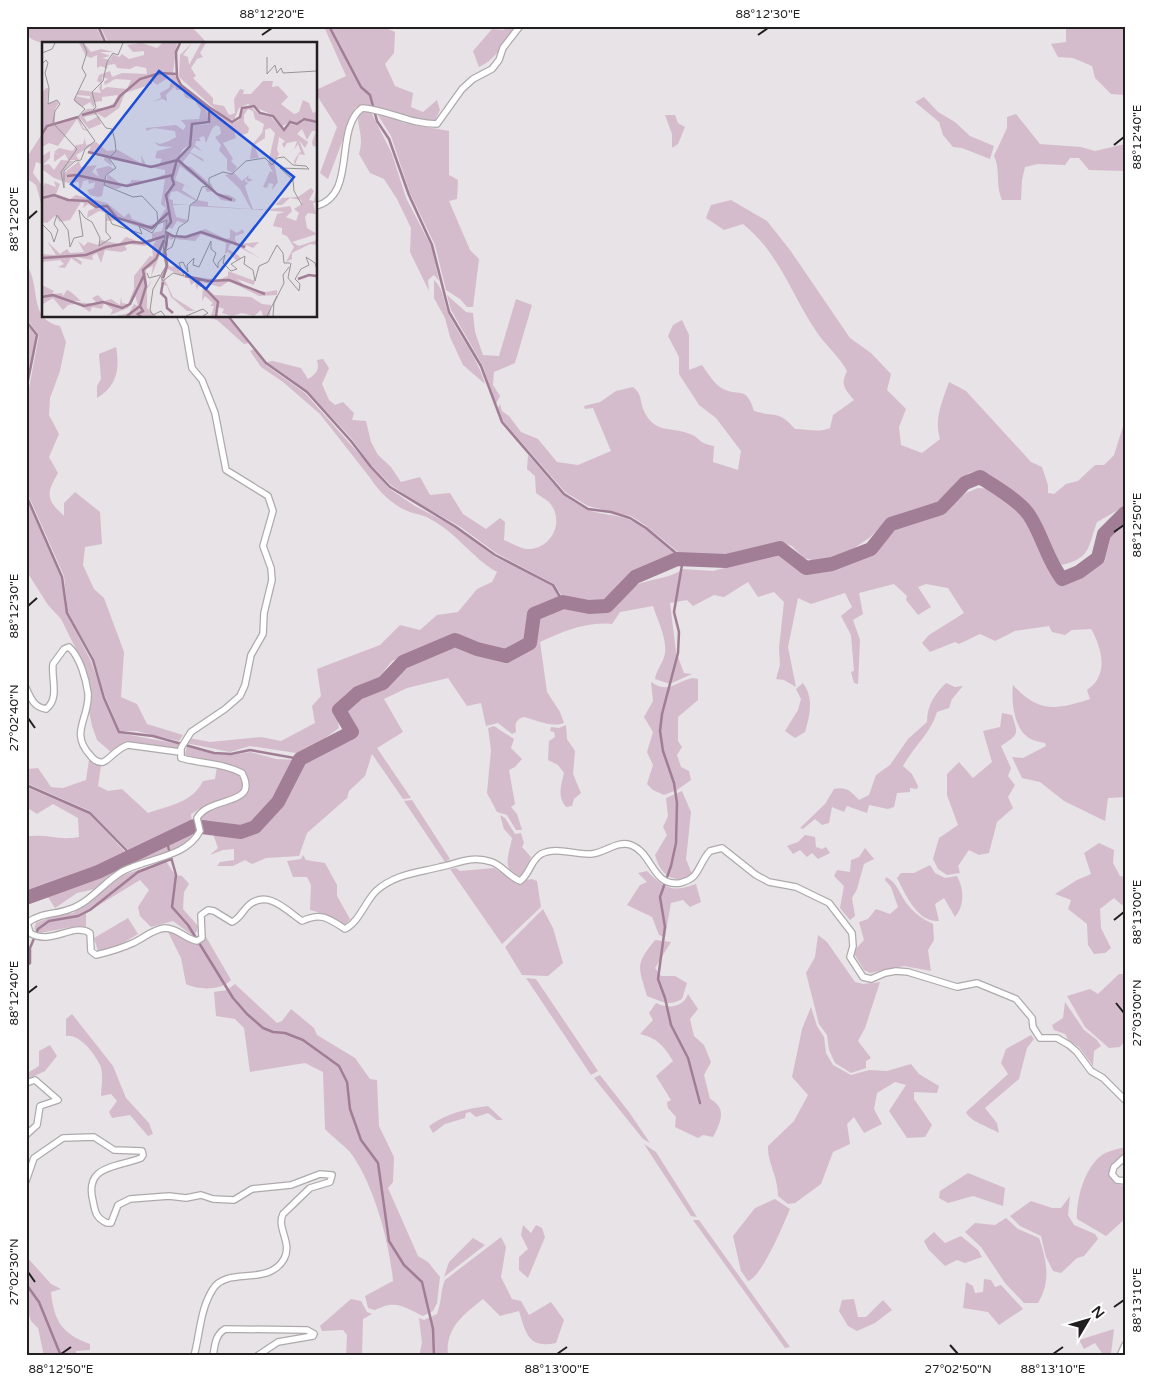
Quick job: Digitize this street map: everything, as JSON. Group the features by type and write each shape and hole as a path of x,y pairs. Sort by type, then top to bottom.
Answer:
{"street":[{"path":"318,205 329,200 337,190 345,148 355,113 362,108 372,109 404,120 436,124 462,89 473,79 492,69 499,60 503,48 520,26"},
{"path":"181,318 185,327 192,368 202,380 215,413 226,470 268,496 273,511 263,546 271,568 271,592 264,613 263,634 251,655 245,685 234,702 199,725 185,740 180,750 181,758 231,768 242,773 246,782 245,794 236,799 209,806 197,818 200,831 190,843 165,857 153,859 124,870 72,909 54,911 34,918 27,923 30,933 37,938 86,930 90,933 91,952 96,955 134,942 148,934 166,928 175,930 190,940 197,941 202,938 202,915 208,910 214,911 232,922 238,920 248,906 255,901 264,900 275,902 302,921 314,915 321,916 345,929 350,927 363,907 385,884 410,873 438,868 458,860 474,858 494,862 512,878 520,880 526,877 534,859 550,851 594,854 612,846 630,844 644,853 661,879 672,883 688,880 693,877 710,850 722,848 756,875 769,882 796,887 829,903 852,933 853,946 850,957 863,977 871,979 885,972 908,972 957,987 977,984 1016,999 1032,1018 1033,1026 1040,1038 1057,1038 1069,1045 1077,1052 1091,1071 1110,1084 1125,1100"},
{"path":"26,688 32,700 39,708 46,709 52,704 55,694 53,664 64,650 69,647 74,652 88,692 86,714 79,737 84,748 92,758 100,762 105,761 112,753 128,745 180,750"},
{"path":"26,1083 34,1080 58,1100 40,1106 37,1125 26,1135"},
{"path":"26,1181 34,1158 56,1141 67,1137 80,1139 94,1137 114,1150 142,1151 141,1158 98,1172 93,1179 91,1192 96,1215 106,1223 112,1223 118,1205 130,1199 169,1196 186,1198 201,1195 213,1199 234,1200 252,1189 291,1184 320,1174 332,1175 330,1182 310,1188 280,1219 287,1252 280,1264 252,1277 230,1276 213,1287 202,1312 194,1356"},
{"path":"1125,1157 1114,1167 1112,1174 1117,1180 1125,1181"},
{"path":"213,1356 215,1341 225,1329 307,1330 314,1334 313,1336 278,1342 257,1356"},
{"path":"1120,1356 1125,1344"}],"shaded area":[{"path":"26,26 96,26 103,42 42,43 35,41 26,32"},
{"path":"100,26 191,26 206,42 108,42"},
{"path":"329,26 382,26 395,32 394,53 385,64 395,86 413,93 411,107 423,112 437,100 440,110 435,120 425,120 375,107 355,108 328,179 320,173 337,127 318,97 318,89 346,76 325,29"},
{"path":"507,26 517,26 496,54 479,67 473,51 492,29 504,30"},
{"path":"1066,26 1125,26 1125,95 1111,94 1095,78 1092,66 1073,58 1058,57 1051,44 1066,42"},
{"path":"924,97 938,112 955,122 970,136 994,146 990,159 962,148 953,147 943,135 939,122 915,102"},
{"path":"362,112 371,112 392,154 406,198 432,248 439,281 434,275 428,280 429,291 410,252 411,228 397,199 384,179 370,173 359,154 361,138 358,115"},
{"path":"376,112 404,123 449,131 449,175 458,180 457,199 449,201 470,250 479,259 473,307 467,307 460,299 446,290 435,245 410,193 391,136"},
{"path":"1016,114 1040,144 1081,147 1095,151 1125,144 1125,171 1089,170 1079,158 1070,158 1065,165 1038,164 1025,167 1021,200 1002,200 994,156 1007,128 1007,117"},
{"path":"665,115 675,115 678,123 685,127 678,144 672,148 672,134"},
{"path":"42,134 42,164 36,162 33,173 42,185 42,207 36,185 26,178 27,157"},
{"path":"731,200 767,221 790,250 850,338 871,353 891,374 887,390 906,409 899,427 901,445 922,453 940,439 938,417 949,382 966,391 1031,462 1042,467 1048,485 1048,493 1054,494 1066,484 1078,481 1095,465 1104,465 1114,455 1125,420 1125,506 1097,522 1090,544 1079,559 1062,565 1047,546 1029,508 989,474 979,471 969,473 932,507 890,518 869,538 847,553 831,559 816,561 804,558 792,546 780,542 725,559 683,556 631,516 588,506 565,492 503,421 498,408 500,404 502,411 509,416 521,432 538,439 557,462 578,465 611,451 593,408 585,409 584,406 600,402 616,391 633,387 639,395 648,419 653,424 690,434 702,442 714,446 713,462 738,470 741,451 716,418 699,405 679,374 679,357 668,336 673,325 682,320 689,335 689,370 702,365 720,387 748,397 754,411 780,416 795,429 821,430 830,428 833,415 854,400 844,387 847,371 816,331 776,261 766,248 743,224 724,230 706,218 711,205"},
{"path":"26,264 31,273 42,318 60,326 66,342 60,371 50,398 49,415 59,434 49,457 58,473 51,486 51,500 64,516 64,503 75,492 100,512 102,544 85,547 83,565 94,589 104,598 124,652 121,697 137,704 147,724 183,735 179,741 136,731 120,731 105,696 93,657 68,613 64,576 26,490 26,404 39,335 26,318"},
{"path":"434,280 442,292 449,315 474,357 485,384 463,365 450,337 445,318 434,298"},
{"path":"447,295 466,312 473,313 475,332 483,355 499,356 516,299 532,305 515,363 494,372 493,385 500,396 496,404 483,366 451,310"},
{"path":"209,318 228,318 249,343 244,344 217,320"},
{"path":"26,323 36,336 26,387"},
{"path":"116,347 118,363 113,382 97,398 97,386 101,379 99,354"},
{"path":"254,349 267,366 305,393 390,489 415,506 457,528 495,557 553,586 560,600 532,611 527,637 504,652 453,636 392,661 376,681 345,695 336,711 339,728 306,752 296,753 250,746 230,752 186,743 189,738 210,742 261,737 281,741 315,723 312,706 321,696 317,669 380,645 400,625 420,630 437,615 458,612 477,589 492,582 497,572 480,560 439,524 427,517 405,510 386,497 320,414 283,382 261,367 250,351"},
{"path":"323,359 329,368 322,384 329,400 335,405 343,402 354,413 352,420 366,421 371,442 378,455 391,467 401,482 420,477 430,495 450,493 463,514 486,529 500,518 505,522 504,540 530,549 545,543 554,532 556,517 554,509 549,502 536,493 535,476 527,469 528,455 570,499 592,511 623,517 635,522 649,531 680,558 675,558 634,576 605,602 592,604 564,599 554,584 496,553 459,526 414,501 391,485 371,465 352,439 307,391 267,362 273,361 301,368 308,379 317,371 317,360"},
{"path":"978,488 993,489 1025,515 1041,555 1056,578 1064,583 1082,577 1105,561 1111,534 1125,520 1125,797 1108,798 1105,821 1064,801 1040,782 1022,778 1012,757 1023,758 1046,746 1045,743 1029,738 1020,728 1013,706 1013,685 1031,701 1048,707 1058,707 1090,699 1087,690 1097,680 1101,666 1099,647 1091,629 1072,630 1065,635 1052,632 1049,626 1015,631 995,641 980,634 959,644 955,642 930,652 922,643 929,635 964,613 948,588 926,584 918,587 931,607 918,615 906,600 907,596 894,584 859,593 863,614 853,620 860,640 858,684 854,683 851,672 854,671 851,635 841,616 852,607 845,593 811,604 798,598 788,647 796,687 784,680 776,679 780,665 779,648 784,602 774,592 758,597 748,582 724,597 714,595 693,606 687,600 670,603 676,652 684,673 692,674 670,684 655,679 664,656 665,647 653,606 620,612 612,624 584,626 565,631 540,642 547,692 560,712 564,723 554,725 524,717 517,721 516,732 512,734 498,723 486,726 481,703 467,706 448,678 407,688 384,699 403,732 377,748 411,798 403,799 372,754 365,776 349,791 347,798 307,833 299,856 266,858 252,864 245,860 233,866 217,866 220,862 234,860 234,849 223,850 210,855 218,848 213,834 203,831 202,828 241,834 256,829 280,804 301,760 357,732 344,712 350,708 360,695 386,685 406,664 454,645 497,659 513,659 528,651 534,644 540,618 555,609 572,606 589,612 598,612 612,606 625,592 635,585 677,573 683,569 713,571 781,553 805,571 835,568 878,550 897,528 943,512 966,493"},
{"path":"26,497 61,577 67,615 91,661 104,699 119,733 179,744 177,750 151,744 135,743 119,747 111,752 97,740 92,726 77,651 61,619 48,605 29,575 26,559"},
{"path":"692,678 698,679 698,700 678,717 678,741 682,747 677,755 681,767 689,771 691,780 677,790 664,795 653,790 647,784 653,765 647,752 653,732 644,717 653,701 651,682 667,687"},
{"path":"803,683 809,695 809,713 805,732 795,738 785,731 798,710 801,699 796,689"},
{"path":"946,683 955,687 963,686 952,699 949,708 937,712 927,733 903,766 912,774 918,786 917,789 910,788 910,792 897,793 894,807 888,809 869,805 867,813 847,806 844,812 832,807 829,823 822,825 815,819 803,829 800,828 825,804 834,789 842,788 848,790 859,800 869,795 876,775 890,765 908,739 927,722 928,710 932,700"},
{"path":"1002,713 1012,715 1016,727 1016,734 1001,746 1011,768 1008,776 1015,785 1008,797 1013,808 997,822 989,853 979,855 969,850 958,866 960,873 947,875 938,869 933,859 939,838 958,825 947,795 947,774 959,762 973,778 992,762 983,731 1000,727"},
{"path":"566,725 567,739 575,751 573,774 581,793 574,799 572,806 566,807 561,799 564,773 558,765 548,760 549,741 555,737 554,732 550,731 551,727 559,728"},
{"path":"494,726 514,739 511,748 522,759 515,767 509,770 515,804 511,807 517,814 522,830 516,830 507,815 497,812 487,793 491,750 488,728"},
{"path":"187,746 215,754 232,755 250,752 276,759 297,760 281,791 266,814 249,828 240,830 230,829 201,824 200,816 214,806 237,801 246,796 249,784 246,776 239,769 229,765 185,755"},
{"path":"89,760 101,766 98,786 108,791 122,789 148,813 187,799 203,781 215,779 217,767 234,772 246,784 241,795 210,803 191,814 192,824 131,853 90,811 26,783 26,766 28,769 38,768 51,787 63,788 86,780"},
{"path":"26,787 90,814 128,855 98,870 26,896 26,837 79,837 78,818 53,804 37,814 26,807"},
{"path":"682,791 691,812 686,859 692,874 684,880 665,874 659,866 655,855 667,835 663,827 668,816 666,798"},
{"path":"412,800 450,859 445,862 404,801"},
{"path":"500,815 505,818 515,834 521,833 524,843 522,847 531,857 524,874 519,877 513,874 508,865 508,854 512,838 504,829"},
{"path":"192,829 195,830 189,841 164,856 153,857 112,876 95,889 77,893 55,908 48,897 26,905 26,900 100,873"},
{"path":"805,835 815,837 816,847 822,849 826,847 830,853 818,859 812,853 807,857 800,850 793,854 787,846 798,842"},
{"path":"1099,843 1114,850 1113,863 1120,876 1125,877 1125,904 1122,905 1114,898 1100,909 1101,928 1111,948 1105,953 1094,954 1088,945 1087,924 1068,909 1071,900 1055,894 1077,880 1091,874 1084,853"},
{"path":"865,848 874,859 864,864 857,889 852,898 855,916 850,920 840,908 844,886 834,876 837,870 850,872 851,860 859,857"},
{"path":"303,855 306,860 325,863 337,885 337,896 350,919 346,924 310,910 311,885 307,877 293,877 287,861 301,859"},
{"path":"166,861 175,875 182,876 189,884 184,892 183,909 198,926 193,936 173,921 151,927 140,916 138,907 149,890 140,880 86,913 86,927 77,926 40,933 34,929 36,923 54,916 73,913 123,875"},
{"path":"930,865 935,873 945,878 957,876 961,886 962,902 955,917 944,898 935,904 939,921 924,917 908,899 897,878 901,873 914,873"},
{"path":"456,868 460,871 494,868 516,882 532,879 537,881 541,907 502,944 450,869"},
{"path":"647,871 658,881 669,887 681,888 696,884 701,902 690,907 683,900 671,903 665,937 659,935 652,917 627,905 640,885 647,882 638,873"},
{"path":"886,877 896,886 913,911 933,924 934,940 928,950 931,971 904,966 870,973 864,970 853,952 864,940 859,922 868,919 876,909 890,914 898,907 891,887 885,880"},
{"path":"543,909 553,928 563,963 548,976 522,975 505,947"},
{"path":"128,918 138,934 118,946 98,951 94,938"},
{"path":"168,932 174,932 196,945 204,940 205,935 231,980 227,984 216,988 197,987 186,984 181,958"},
{"path":"818,935 827,942 855,982 863,984 880,982 865,1028 858,1041 871,1058 866,1061 866,1068 851,1073 835,1063 829,1050 827,1035 819,1024 806,973 815,957"},
{"path":"655,940 671,942 655,968 661,976 675,976 687,983 682,999 673,1003 647,996 640,972 641,961"},
{"path":"1119,974 1125,974 1125,1041 1120,1047 1109,1048 1085,1027 1067,996 1090,989 1098,994"},
{"path":"526,978 536,979 598,1071 591,1075"},
{"path":"235,984 277,1023 282,1021 291,1009 314,1028 317,1035 355,1058 370,1079 377,1080 379,1126 394,1157 393,1182 388,1188 418,1256 428,1262 440,1277 437,1303 433,1311 423,1316 405,1307 394,1305 375,1310 368,1308 365,1296 393,1281 388,1249 380,1216 361,1169 350,1152 325,1129 323,1072 305,1063 250,1072 244,1028 235,1019 216,1016 214,992 227,990"},
{"path":"688,994 698,1009 690,1019 694,1036 704,1045 711,1062 704,1075 710,1099 716,1103 721,1112 720,1122 713,1137 703,1135 698,1138 675,1127 676,1117 668,1108 667,1102 671,1100 656,1076 673,1061 660,1043 640,1034 653,1020 649,1013 656,1003 665,1006 679,1005 686,999"},
{"path":"1065,1002 1084,1030 1097,1040 1101,1046 1094,1051 1093,1066 1079,1047 1069,1041 1065,1034 1054,1030 1052,1025 1063,1018"},
{"path":"811,1007 817,1026 824,1037 826,1053 833,1065 851,1075 869,1070 887,1071 911,1064 919,1074 939,1086 937,1093 914,1092 914,1099 932,1125 925,1137 907,1138 889,1111 906,1085 895,1082 877,1093 874,1109 882,1124 864,1133 854,1117 847,1124 850,1144 833,1152 821,1184 795,1203 788,1204 778,1196 768,1146 794,1121 808,1095 792,1077 802,1029"},
{"path":"72,1014 113,1066 126,1098 149,1123 153,1134 148,1136 130,1115 112,1118 109,1112 117,1101 111,1094 101,1096 102,1072 100,1065 81,1041 71,1036 66,1036 66,1019"},
{"path":"1031,1035 1034,1039 1027,1048 1019,1079 985,1108 997,1123 999,1133 975,1121 966,1112 1008,1074 1001,1063 1006,1049"},
{"path":"50,1045 57,1056 45,1071 26,1080 26,1074 39,1066 39,1051"},
{"path":"600,1075 650,1143 643,1139 594,1078"},
{"path":"488,1106 503,1120 497,1120 488,1113 476,1117 470,1112 466,1113 465,1118 445,1124 433,1133 429,1126 457,1112"},
{"path":"644,1144 656,1152 697,1217 691,1216"},
{"path":"1125,1147 1123,1155 1110,1172 1117,1183 1125,1186 1125,1219 1106,1236 1077,1219 1078,1202 1086,1175 1096,1160 1104,1154"},
{"path":"968,1173 1005,1188 1003,1206 973,1196 948,1203 939,1198 940,1191"},
{"path":"1070,1196 1068,1215 1074,1225 1095,1234 1098,1239 1084,1256 1077,1258 1061,1273 1053,1271 1046,1257 1041,1236 1020,1226 1010,1216 1031,1201 1052,1208 1061,1208"},
{"path":"775,1199 790,1209 766,1260 754,1277 748,1281 741,1271 733,1236 755,1208"},
{"path":"1006,1218 1018,1229 1039,1238 1046,1263 1046,1279 1045,1287 1038,1303 1024,1303 1005,1283 981,1247 965,1232 975,1223 995,1225"},
{"path":"693,1220 699,1220 790,1347 785,1348"},
{"path":"523,1225 531,1233 536,1225 542,1228 545,1237 528,1278 519,1270 519,1257 528,1249 521,1235"},
{"path":"934,1232 945,1243 961,1236 978,1250 982,1257 965,1263 957,1260 945,1266 928,1249 924,1241"},
{"path":"501,1237 506,1247 501,1277 512,1299 521,1301 529,1315 551,1302 564,1320 556,1343 539,1344 534,1341 526,1332 519,1311 500,1316 483,1299 462,1317 452,1330 449,1338 448,1356 419,1356 422,1343 419,1318 424,1320 437,1314 445,1280"},
{"path":"473,1238 485,1245 444,1277 449,1262"},
{"path":"26,1256 51,1284 61,1289 51,1292 57,1319 66,1331 90,1344 90,1350 76,1351 76,1356 44,1356 38,1328 31,1321 26,1307"},
{"path":"984,1279 991,1280 995,1287 1001,1285 1023,1309 999,1325 988,1312 963,1308 966,1282 973,1286 975,1293 983,1292"},
{"path":"351,1299 361,1301 367,1312 372,1314 363,1319 362,1356 346,1356 347,1335 343,1330 322,1331 320,1326"},
{"path":"854,1299 858,1317 866,1317 883,1300 892,1310 875,1323 857,1331 848,1326 839,1311 842,1300"},
{"path":"1114,1329 1111,1354 1114,1356 1104,1356 1095,1343 1084,1349 1079,1340"}],"waterway":[{"path":"98,26 105,42"},
{"path":"329,26 361,87 370,95 377,121 389,139 409,195 432,245 449,312 481,366 502,422 564,494 588,509 611,512 630,518 646,528 683,559 674,612 679,632 678,653 662,714 660,731 663,751 674,783 677,803 676,843 671,866 660,897 665,927 658,979 665,998 671,1025 688,1058 700,1103"},
{"path":"230,318 266,363 307,392 390,487 456,527 495,555 553,585 563,602"},
{"path":"26,321 37,335 26,390"},
{"path":"26,898 98,872 194,826 241,832 255,827 278,802 300,759 352,732 339,710 358,693 383,683 403,662 455,640 477,649 506,656 530,643 534,614 563,602 589,607 607,606 635,577 677,559 726,561 780,548 806,568 832,564 871,549 891,524 941,508 965,483 980,477 1020,504 1025,510 1034,523 1052,563 1062,579 1079,572 1098,558 1104,534 1125,513"},
{"path":"26,495 62,577 67,613 93,660 104,698 119,732 153,736 214,753 231,754 250,750 300,759"},
{"path":"26,785 90,813 131,855"},
{"path":"166,839 176,875 172,907 188,925 233,998 263,1028 273,1032 285,1033 303,1040 339,1066 347,1082 350,1109 361,1140 378,1163 389,1241 404,1265 422,1282 433,1329 434,1356"},
{"path":"26,966 30,963 30,948 38,929 49,921 78,916 90,910 138,872 171,859"},
{"path":"26,1284 39,1302 61,1356"}]}
